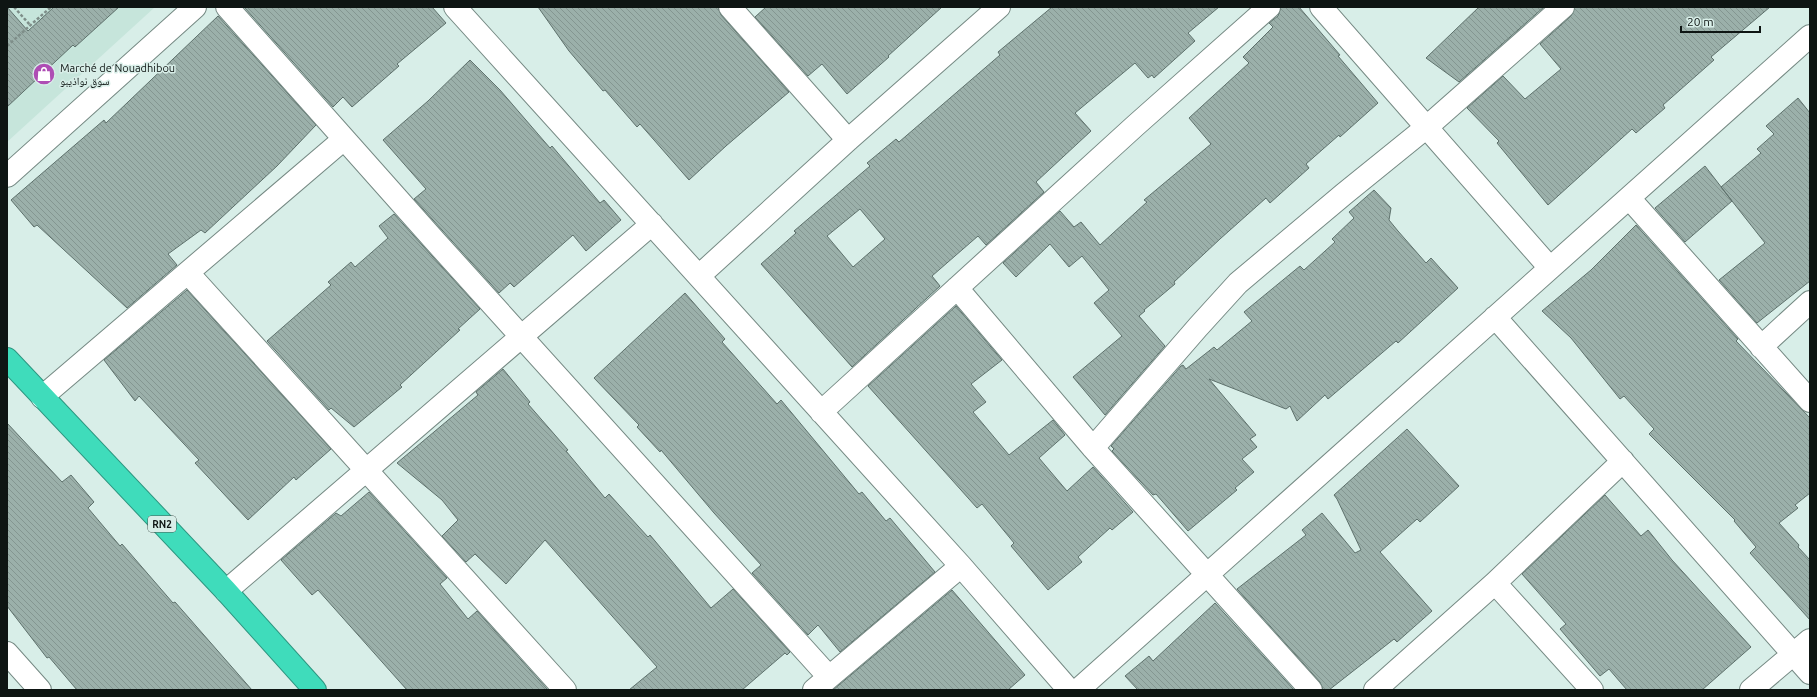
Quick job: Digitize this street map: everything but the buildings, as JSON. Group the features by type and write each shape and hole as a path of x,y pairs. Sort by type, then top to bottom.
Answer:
{"highway":[{"name":"RN2","path":"7,359 226,591 315,690"}],"street":[{"path":"7,176 195,7"},
{"path":"227,7 522,336 822,683 961,566"},
{"path":"455,7 961,566 1069,690"},
{"path":"699,276 848,140 999,7"},
{"path":"821,412 1268,7"},
{"path":"1321,7 1428,126 1550,268"},
{"path":"1093,448 1238,283 1428,126 1561,8"},
{"path":"739,10 848,140"},
{"path":"1078,690 1810,36"},
{"path":"42,397 344,139"},
{"path":"1629,198 1810,401"},
{"path":"226,591 652,224"},
{"path":"188,273 365,471 565,690"},
{"path":"957,288 1093,448 1311,690"},
{"path":"1761,347 1810,302"},
{"path":"1495,318 1810,673"},
{"path":"1375,690 1495,583 1623,461"},
{"path":"1495,583 1592,690"},
{"path":"1751,690 1810,640"},
{"path":"7,653 40,690"}],"path":[{"path":"14,7 30,25"},
{"path":"7,46 50,7"}],"shaded area":[{"name":"Marché de Nouadhibou سوق نواذيبو","path":"7,7 155,7 7,142"}],"place":[{"name":"Marché de Nouadhibou سوق نواذيبو","path":"44,74"}]}
